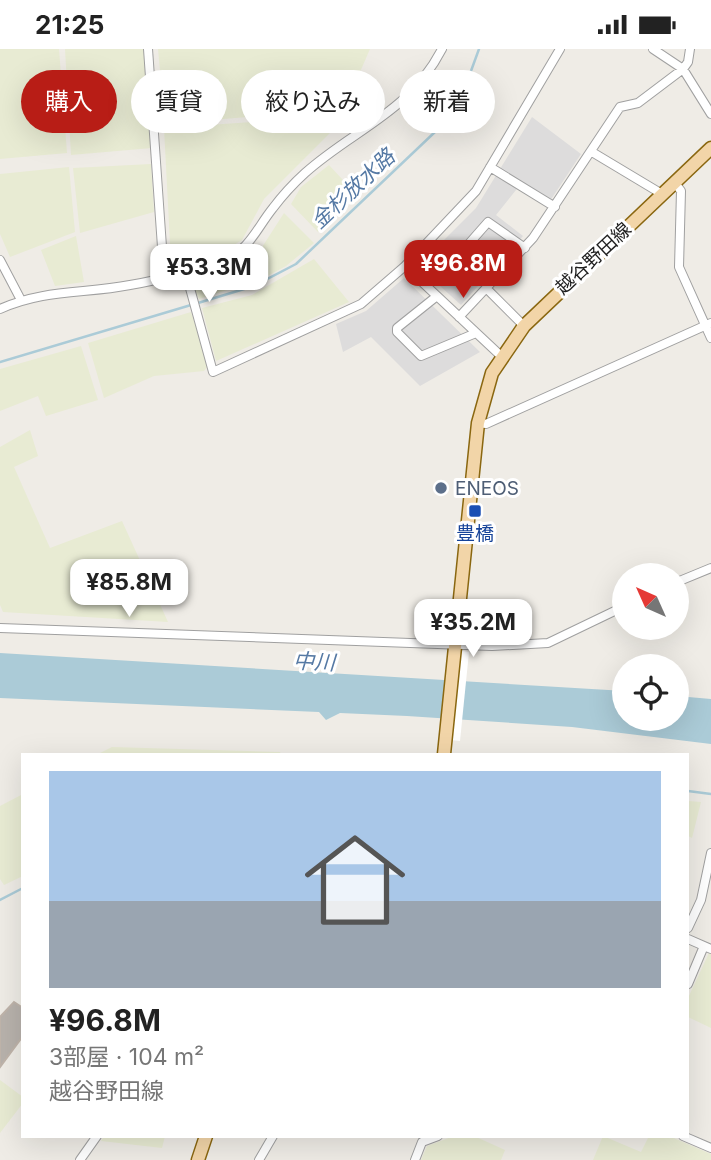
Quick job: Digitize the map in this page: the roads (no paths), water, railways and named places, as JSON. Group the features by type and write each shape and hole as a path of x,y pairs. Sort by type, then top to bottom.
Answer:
{"main road":[{"name":"越谷野田線","path":"444,753 478,423 486,389 501,356 524,325 711,148"},
{"path":"198,1160 205,1138"}],"street":[{"path":"148,49 164,275"},
{"path":"0,309 21,300 58,291 130,285 226,259 251,243 271,209 306,172 382,120 415,87 442,49"},
{"path":"164,275 188,281 213,372 361,304 405,266 463,208 560,49"},
{"path":"653,49 683,69 710,112"},
{"path":"458,317 525,248 620,107 638,103 683,69 688,62 690,49"},
{"path":"592,152 662,194"},
{"path":"490,167 555,207"},
{"path":"675,183 681,191 679,267 708,324 711,338"},
{"path":"496,279 466,247 488,222 525,248"},
{"path":"0,260 21,300"},
{"path":"405,266 501,356"},
{"path":"486,288 524,325"},
{"path":"437,296 397,328 397,332 421,356 476,333"},
{"path":"478,423 486,423 563,386 708,324"},
{"path":"690,577 711,568"},
{"path":"0,628 456,647 548,642 612,612"},
{"path":"689,926 701,900 711,853"},
{"path":"689,939 708,948 689,982"},
{"path":"80,1160 96,1138"},
{"path":"259,1160 272,1138"},
{"path":"415,1160 422,1142 433,1138"},
{"path":"687,1138 711,1148"}],"water":[{"path":"0,653 612,690 612,731 689,731 689,697 711,699 711,744 572,727 407,716 340,713 326,720 319,712 0,698"}],"waterway":[{"name":"金杉放水路","path":"198,303 254,286 296,264 456,112 479,49"},
{"name":"金杉放水路","path":"0,362 191,305"},
{"path":"689,791 711,794"},
{"path":"0,900 21,889"}],"place":[{"name":"ENEOS","path":"441,488"},
{"name":"豊橋","path":"475,511"}],"water label":[{"name":"中川","path":"314,662"}]}
